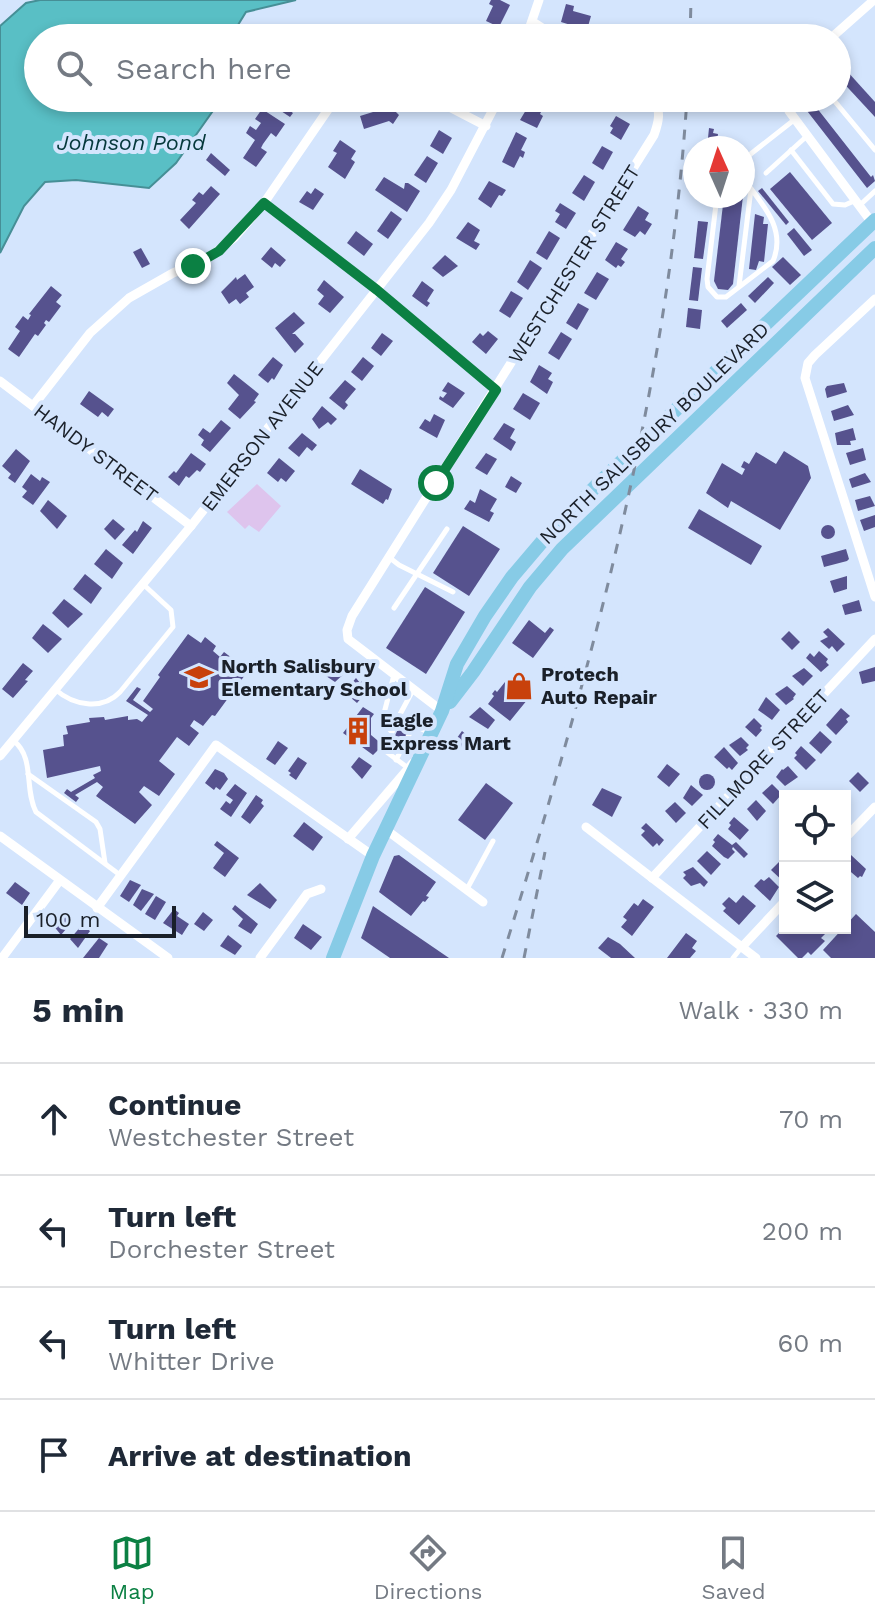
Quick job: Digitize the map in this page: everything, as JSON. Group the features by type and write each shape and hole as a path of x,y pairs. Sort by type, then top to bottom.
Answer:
{"main road":[{"name":"NORTH SALISBURY BOULEVARD","path":"333,958 373,856 442,711 457,664 485,616 546,537 599,483 874,223"},
{"name":"NORTH SALISBURY BOULEVARD","path":"442,711 473,672 530,587 562,549 875,248"}],"street":[{"path":"536,24 533,22 539,0"},
{"path":"847,24 874,0"},
{"path":"33,406 90,333 129,298 219,251 264,203 326,112"},
{"path":"459,112 486,126"},
{"name":"EMERSON AVENUE","path":"0,756 191,526 377,290 451,190 492,112"},
{"name":"WESTCHESTER STREET","path":"394,675 348,639 347,630 352,616 654,135 659,112"},
{"path":"792,112 874,223"},
{"path":"264,203 377,290 496,390"},
{"path":"875,299 815,355 808,363 805,378 875,597"},
{"name":"HANDY STREET","path":"0,381 191,526"},
{"name":"FILLMORE STREET","path":"652,878 875,639"},
{"path":"394,675 442,711"},
{"path":"97,908 216,745 373,856"},
{"path":"348,839 423,751"},
{"path":"851,832 875,807"},
{"path":"586,827 756,958"},
{"path":"385,829 483,902"},
{"path":"0,836 165,957"},
{"path":"2,958 60,880"},
{"path":"260,958 307,894 321,889"},
{"path":"742,947 779,907"}],"lane":[{"path":"844,112 875,150"},
{"path":"755,151 795,119"},
{"path":"766,173 807,136"},
{"path":"791,150 833,204 857,203 875,191"},
{"path":"716,208 708,287 717,297 726,297 773,261 776,252 778,239 775,225 755,195"},
{"path":"739,287 749,208"},
{"path":"394,608 447,529"},
{"path":"389,557 453,592"},
{"path":"55,689 72,702 102,702 115,697 169,633 174,621 167,605 142,584"},
{"path":"392,732 382,721 394,675"},
{"path":"408,768 384,750 413,689"},
{"path":"398,718 432,733"},
{"path":"396,760 414,725"},
{"path":"13,740 24,751 36,812 121,876"},
{"path":"28,774 96,822 100,829 105,864"},
{"path":"466,889 493,841"},
{"path":"733,958 742,947"}],"shaded area":[{"path":"257,484 281,506 259,532 249,525 245,529 227,512"}],"water":[{"name":"Johnson Pond","path":"40,0 296,0 246,12 239,24 24,24 24,112 212,112 176,163 149,188 76,180 45,182 24,206 0,253 0,26 26,3"}],"building":[{"path":"491,0 500,0 510,5 500,24 486,21 493,6 489,4"},
{"path":"566,4 574,6 573,11 591,16 589,24 561,22"},
{"path":"851,75 875,102 875,117 851,91"},
{"path":"260,112 267,112 285,124 276,137 271,133 263,144 261,148 267,152 256,167 243,158 255,140 246,133 250,126 256,130 261,123 255,119"},
{"path":"373,112 396,112 399,115 393,124 389,121 364,129 360,116"},
{"path":"525,112 541,112 543,116 537,128 520,120"},
{"path":"808,112 820,112 871,177 873,175 875,181 867,188"},
{"path":"616,116 630,124 621,140 610,133"},
{"path":"709,128 718,134 718,136 708,136"},
{"path":"439,130 452,138 443,154 430,146"},
{"path":"516,132 527,138 521,150 525,152 523,158 520,156 514,168 502,162"},
{"path":"340,140 356,151 351,159 355,162 345,179 328,167 337,153 333,151"},
{"path":"602,146 613,152 603,170 592,163"},
{"path":"211,153 230,170 225,176 206,160"},
{"path":"427,156 438,163 426,183 414,175"},
{"path":"790,172 832,223 812,240 770,189"},
{"path":"584,175 595,182 584,201 572,193"},
{"path":"384,177 404,189 405,183 408,183 420,191 407,212 375,190"},
{"path":"489,181 506,190 491,208 478,199"},
{"path":"211,186 220,194 189,229 180,220 196,203 192,200 199,192 203,195"},
{"path":"315,188 324,194 313,210 299,202 307,191 311,194"},
{"path":"762,188 789,222 786,225 758,191"},
{"path":"560,203 576,213 566,229 555,222 560,214 555,211"},
{"path":"638,206 649,213 645,220 652,224 645,235 640,231 635,237 623,230"},
{"path":"723,208 742,208 733,284 728,290 718,289 714,281"},
{"path":"391,211 402,219 388,239 377,231"},
{"path":"755,214 764,217 763,224 768,224 764,262 759,261 756,270 749,269"},
{"path":"698,221 708,222 703,259 694,258"},
{"path":"468,222 480,230 474,241 480,244 476,250 456,238"},
{"path":"794,228 812,250 804,256 787,234"},
{"path":"356,231 373,244 364,256 347,243"},
{"path":"549,231 560,238 547,260 536,253"},
{"path":"616,242 628,249 621,259 625,262 616,268 605,260"},
{"path":"271,247 286,260 280,267 275,263 272,268 261,259"},
{"path":"141,248 150,264 142,268 133,252"},
{"path":"445,255 458,266 443,277 432,268"},
{"path":"783,257 801,275 790,285 772,267"},
{"path":"530,260 542,268 528,290 517,282"},
{"path":"693,267 702,268 698,301 689,300"},
{"path":"597,272 609,279 596,300 584,293"},
{"path":"245,274 254,287 246,293 249,297 240,304 236,299 229,304 221,292 236,277 237,280"},
{"path":"768,277 774,283 755,303 748,296"},
{"path":"324,280 344,297 330,313 318,304 324,296 317,290"},
{"path":"422,281 434,290 427,307 412,296"},
{"path":"51,286 62,295 56,302 61,306 49,322 46,320 38,336 35,334 19,357 8,349 20,331 15,327 23,316 28,320 29,314"},
{"path":"511,291 523,298 510,318 499,311"},
{"path":"578,303 589,309 577,330 566,323"},
{"path":"741,303 747,310 727,328 721,321"},
{"path":"688,308 702,310 700,329 686,327"},
{"path":"294,312 305,323 292,334 304,344 295,353 275,328"},
{"path":"488,331 498,339 486,354 472,342 480,333 483,336"},
{"path":"561,332 572,339 559,360 548,353"},
{"path":"382,333 393,341 381,356 371,348"},
{"path":"273,357 283,365 274,380 272,378 268,383 258,375"},
{"path":"363,357 374,366 362,381 351,372"},
{"path":"539,365 552,373 548,379 553,382 547,394 530,382"},
{"path":"234,374 259,394 256,402 240,419 228,409 239,395 227,383"},
{"path":"345,380 356,389 345,402 348,405 344,410 329,398"},
{"path":"448,382 465,393 453,408 439,399 447,393 442,391"},
{"path":"844,383 847,392 827,398 827,386"},
{"path":"89,391 114,409 108,417 102,412 98,417 80,404"},
{"path":"523,393 540,403 530,420 513,409"},
{"path":"848,405 854,415 834,421 831,411"},
{"path":"322,406 337,419 319,429 312,419"},
{"path":"434,414 445,420 437,438 419,428 425,419 430,422"},
{"path":"221,420 231,428 210,452 201,445 204,440 198,435 203,428 210,433"},
{"path":"504,423 515,429 510,438 516,442 511,451 493,439"},
{"path":"853,428 856,440 850,441 851,445 837,445 835,433"},
{"path":"302,433 317,445 312,451 307,447 299,457 288,448"},
{"path":"863,448 866,460 850,465 846,453"},
{"path":"16,449 30,461 15,483 8,478 11,474 2,466"},
{"path":"784,451 808,466 811,478 780,530 731,501 728,508 706,493 722,463 742,475 744,461 749,464 756,452 776,464"},
{"path":"191,453 206,464 200,472 197,470 189,478 186,476 179,486 168,477 174,471 176,473"},
{"path":"486,453 497,459 487,475 475,468"},
{"path":"279,458 295,471 286,482 281,478 278,482 267,473"},
{"path":"360,469 392,489 383,504 351,484"},
{"path":"865,473 871,482 852,488 849,479"},
{"path":"31,474 40,481 42,477 50,482 33,505 22,497 27,491 22,487"},
{"path":"511,476 522,483 516,493 505,487"},
{"path":"480,489 497,499 490,511 494,513 489,522 464,509 470,500 475,503"},
{"path":"870,496 875,506 858,511 855,500"},
{"path":"48,500 67,516 57,529 40,511"},
{"path":"699,509 762,546 751,565 688,528"},
{"path":"875,515 875,527 864,531 860,520"},
{"path":"113,519 125,529 115,540 104,529"},
{"path":"143,521 152,528 133,554 122,545 135,530 137,532"},
{"path":"828,525 835,532 828,539 821,532"},
{"path":"463,526 500,549 469,596 433,573"},
{"path":"106,549 123,563 112,579 94,564"},
{"path":"846,549 847,561 824,567 821,556"},
{"path":"85,574 102,588 91,604 73,589"},
{"path":"847,576 847,589 834,593 830,581"},
{"path":"425,587 465,612 426,674 386,648"},
{"path":"64,599 83,614 68,628 52,613"},
{"path":"859,600 862,611 845,615 842,605"},
{"path":"529,620 545,633 550,627 554,630 533,658 512,643"},
{"path":"43,624 62,639 48,653 32,638"},
{"path":"828,628 845,644 837,652 820,641 828,637 823,632"},
{"path":"789,631 800,642 792,650 781,639"},
{"path":"188,634 201,643 205,637 216,646 213,651 220,657 224,652 236,661 232,666 245,675 215,716 212,715 203,726 194,720 190,726 199,733 189,746 177,737 159,761 175,774 159,796 144,786 139,792 152,805 135,824 96,796 103,787 97,782 75,795 79,798 76,802 64,793 95,778 93,775 101,771 100,766 47,778 43,750 64,746 63,735 68,734 66,726 90,722 89,718 104,717 105,720 128,716 128,720 142,722 148,715 126,701 137,687 141,689 133,700 150,712 153,709 143,701"},
{"path":"819,651 828,659 826,662 829,665 821,672 806,658 810,653 814,657"},
{"path":"23,663 33,671 13,698 2,689"},
{"path":"335,664 346,672 335,682 326,676"},
{"path":"875,667 875,681 862,684 859,672"},
{"path":"804,668 813,676 803,686 792,676"},
{"path":"356,678 369,689 357,703 344,692"},
{"path":"515,681 532,694 510,721 488,704 495,690 497,692 505,682 510,686"},
{"path":"787,686 796,694 786,705 775,694"},
{"path":"766,697 780,710 772,720 758,710"},
{"name":"Eagle Express Mart","path":"363,707 374,714 371,718 371,735 383,745 373,755 343,733"},
{"path":"480,707 495,720 488,729 469,717"},
{"path":"841,708 850,716 836,735 826,725"},
{"path":"754,718 762,726 756,737 745,727"},
{"path":"399,727 409,732 401,748 391,744"},
{"path":"462,731 476,743 469,752 454,742"},
{"path":"820,731 832,742 821,754 809,743"},
{"path":"741,737 749,745 740,756 729,745"},
{"path":"278,741 288,748 275,765 266,759"},
{"path":"801,746 816,760 806,770 794,758"},
{"path":"724,747 738,763 732,770 714,757"},
{"path":"298,757 307,763 296,780 288,771"},
{"path":"359,757 372,766 362,779 351,767"},
{"path":"667,764 680,774 669,787 657,777"},
{"path":"788,766 798,777 785,786 776,777"},
{"path":"215,769 228,779 220,790 216,787 214,790 205,783"},
{"path":"858,772 869,783 860,792 849,781"},
{"path":"707,774 713,776 713,788 707,790 701,788 699,782 701,776"},
{"path":"486,783 513,803 485,840 458,820"},
{"path":"235,784 247,793 231,817 220,809 226,801 230,804 233,800 226,795"},
{"path":"772,784 779,791 779,797 773,804 762,793"},
{"path":"691,785 703,795 692,806 683,798"},
{"path":"602,788 622,797 612,817 592,805"},
{"path":"256,795 263,800 261,803 264,806 250,824 241,817"},
{"path":"756,800 766,811 757,821 747,809"},
{"path":"675,802 686,813 676,823 665,811"},
{"path":"734,817 749,830 740,840 728,829"},
{"path":"304,822 323,837 313,851 293,836"},
{"path":"646,823 664,840 659,846 657,843 653,847 641,835 645,831 641,828"},
{"path":"718,834 732,845 736,842 748,854 744,858 733,847 735,852 728,859 724,857 712,846"},
{"path":"217,841 239,858 225,877 213,868 224,853 214,845"},
{"path":"707,851 721,864 711,875 697,861"},
{"path":"399,855 436,882 426,896 429,897 411,916 379,892 394,856"},
{"path":"851,855 866,869 858,878 851,872"},
{"path":"779,862 779,877 771,870"},
{"path":"693,867 708,882 704,887 700,883 691,886 683,878 686,875 683,872"},
{"path":"769,877 779,887 770,901 754,886 761,879 764,881"},
{"path":"130,880 141,885 129,902 120,896"},
{"path":"15,882 30,893 22,905 6,893"},
{"path":"260,883 277,900 270,909 247,895"},
{"path":"142,889 154,894 141,911 133,905"},
{"path":"743,895 756,906 739,925 723,911 726,908 722,904 729,897 736,903"},
{"path":"156,896 166,902 155,920 145,914"},
{"path":"643,899 654,907 632,936 621,927 627,920 623,917 634,903 638,906"},
{"path":"235,905 258,924 251,934 238,926 243,919 232,909"},
{"path":"373,906 449,958 390,958 361,938"},
{"path":"174,909 179,913 177,916 189,924 182,935 163,923"},
{"path":"203,912 213,920 204,931 194,924"},
{"path":"60,913 72,922 61,935 52,924"},
{"path":"856,914 875,932 875,958 831,958 823,950 838,934 851,934 851,919"},
{"path":"303,924 322,937 311,950 294,938"},
{"path":"82,925 90,931 78,948 70,939"},
{"path":"686,933 697,941 692,948 696,951 690,958 667,958"},
{"path":"779,933 825,934 821,938 825,941 811,955 808,952 798,958 776,936"},
{"path":"228,935 242,946 235,955 220,946"},
{"path":"608,937 635,958 611,958 598,948"},
{"path":"99,938 108,944 99,958 83,958"}],"railway":[{"path":"690,24 691,0"},
{"path":"502,958 565,747 620,533 662,317 686,112"},
{"path":"524,958 545,852"}],"place":[{"name":"North Salisbury Elementary School","path":"199,677"},
{"name":"Protech Auto Repair","path":"519,686"},
{"name":"Eagle Express Mart","path":"358,731"}],"route":[{"path":"193,266 234,238 264,203 377,290 496,390 436,483"}]}
